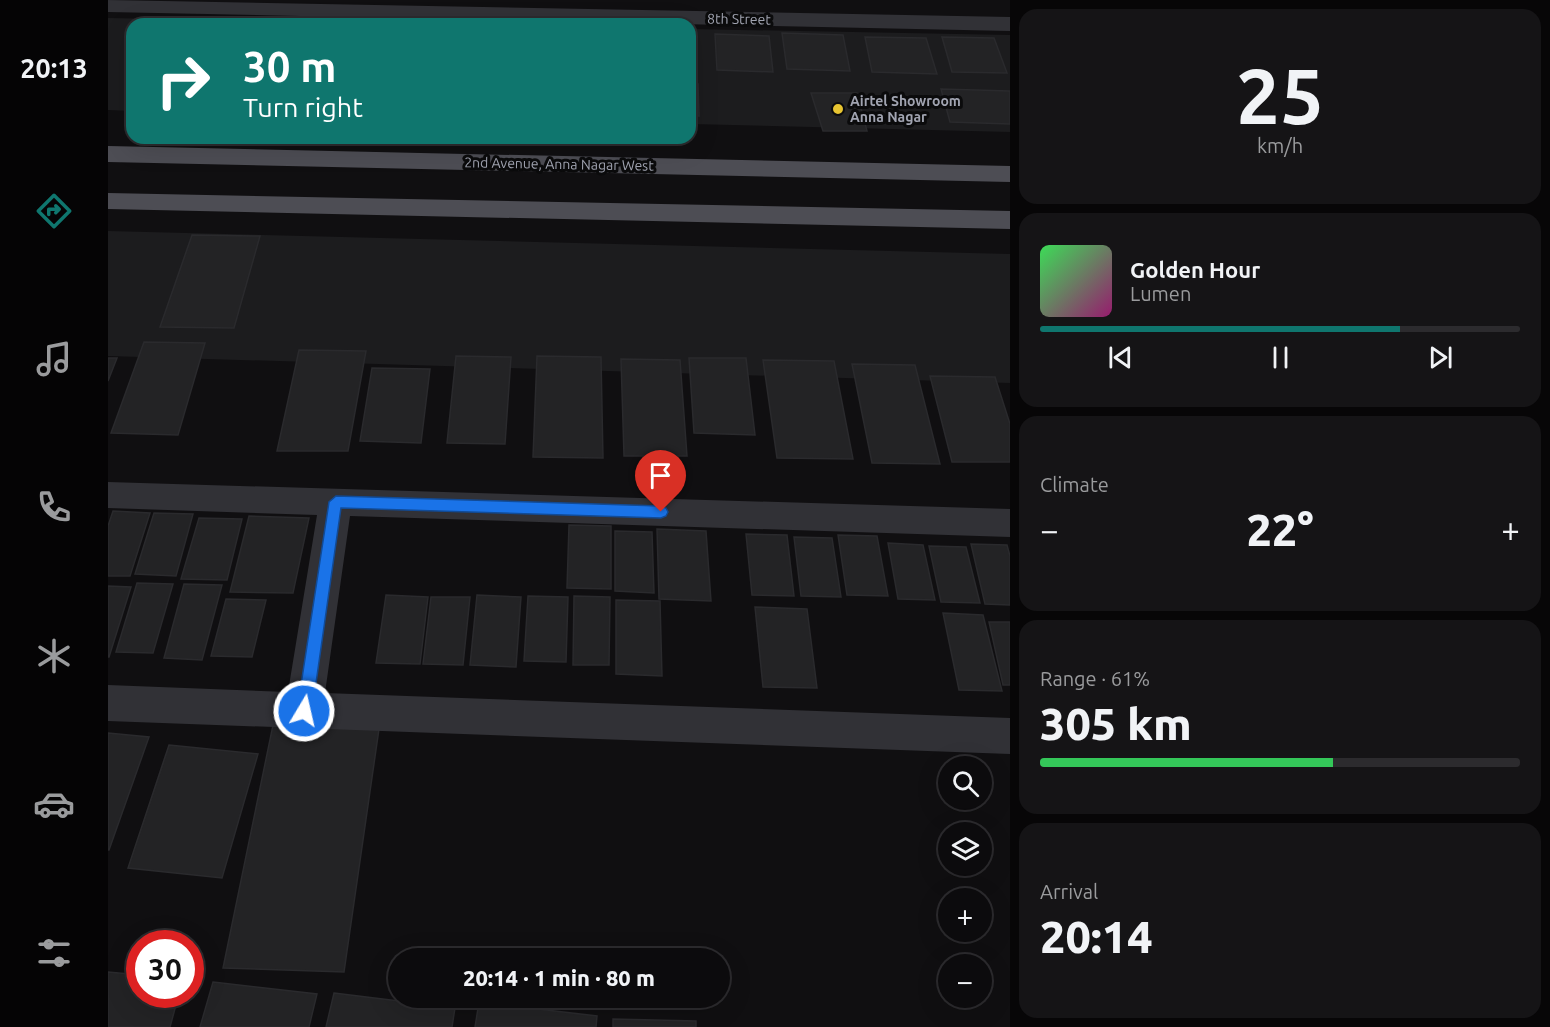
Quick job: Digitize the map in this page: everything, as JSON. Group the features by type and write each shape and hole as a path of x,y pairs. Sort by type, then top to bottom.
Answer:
{"main road":[{"name":"2nd Avenue, Anna Nagar West","path":"108,154 1010,174"},
{"path":"108,201 1010,220"}],"street":[{"name":"8th Street","path":"108,6 1010,24"},
{"path":"108,495 1010,523"},
{"path":"304,711 336,502"},
{"path":"108,703 1010,736"}],"shaded area":[{"path":"108,18 126,18 126,111 108,110"},
{"path":"696,29 1010,35 1010,132 696,124"},
{"path":"108,231 1010,254 1010,383 108,356"}],"building":[{"path":"299,15 372,17 372,18 298,18"},
{"path":"782,33 843,35 850,71 787,69"},
{"path":"715,34 769,36 773,72 717,70"},
{"path":"865,37 926,38 937,74 872,72"},
{"path":"942,37 994,38 1007,73 952,72"},
{"path":"696,84 698,84 699,116 696,116"},
{"path":"941,89 1010,91 1010,124 950,122"},
{"name":"Airtel Showroom Anna Nagar","path":"811,93 857,93 867,131 823,131"},
{"path":"192,235 260,236 234,328 160,327"},
{"path":"144,342 205,343 178,435 111,433"},
{"path":"299,350 366,351 348,451 277,451"},
{"path":"456,356 511,357 505,444 447,443"},
{"path":"537,356 601,357 603,458 533,457"},
{"path":"108,358 117,358 108,381"},
{"path":"689,358 746,358 755,435 694,433"},
{"path":"621,359 680,360 687,456 624,456"},
{"path":"763,360 834,361 853,459 777,458"},
{"path":"852,364 915,365 940,464 872,463"},
{"path":"372,368 430,369 421,443 360,441"},
{"path":"930,376 995,377 1010,424 1010,462 952,462"},
{"path":"113,511 150,513 130,576 108,576 108,526"},
{"path":"154,513 193,514 176,576 135,574"},
{"path":"249,516 309,518 293,593 230,592"},
{"path":"199,518 242,519 227,580 181,579"},
{"path":"569,525 611,526 611,589 567,588"},
{"path":"657,529 706,531 711,601 659,599"},
{"path":"615,531 652,532 654,593 615,591"},
{"path":"746,534 787,535 794,596 752,595"},
{"path":"838,535 877,536 888,596 847,595"},
{"path":"794,537 832,538 841,597 801,596"},
{"path":"888,543 923,545 935,600 898,599"},
{"path":"971,544 1007,545 1010,556 1010,605 985,604"},
{"path":"929,546 966,547 980,603 941,602"},
{"path":"137,583 173,584 153,653 116,652"},
{"path":"184,584 222,585 202,660 164,658"},
{"path":"108,586 131,587 109,657 108,657"},
{"path":"386,595 428,597 420,664 376,663"},
{"path":"477,595 521,597 516,667 470,665"},
{"path":"528,596 568,597 566,662 524,661"},
{"path":"574,596 610,597 609,665 573,665"},
{"path":"431,597 470,597 463,665 423,664"},
{"path":"226,599 266,600 252,657 211,656"},
{"path":"616,600 660,601 662,676 616,674"},
{"path":"755,607 807,609 817,688 763,687"},
{"path":"943,613 983,615 1002,691 959,690"},
{"path":"989,622 1010,622 1010,685 1003,685"},
{"path":"273,725 379,729 344,972 223,968"},
{"path":"108,733 149,737 109,850 108,850"},
{"path":"169,745 258,754 222,878 128,868"},
{"path":"108,972 126,974 126,1008 175,1008 170,1027 108,1027"},
{"path":"213,982 317,994 309,1027 200,1027"},
{"path":"334,993 388,1000 388,1008 455,1008 452,1027 326,1027"},
{"path":"478,1008 530,1008 597,1016 596,1027 475,1027"},
{"path":"613,1019 696,1021 696,1027 613,1027"}],"place":[{"name":"Airtel Showroom Anna Nagar","path":"838,109"}],"route":[{"path":"304,711 336,502 661,512"}]}
